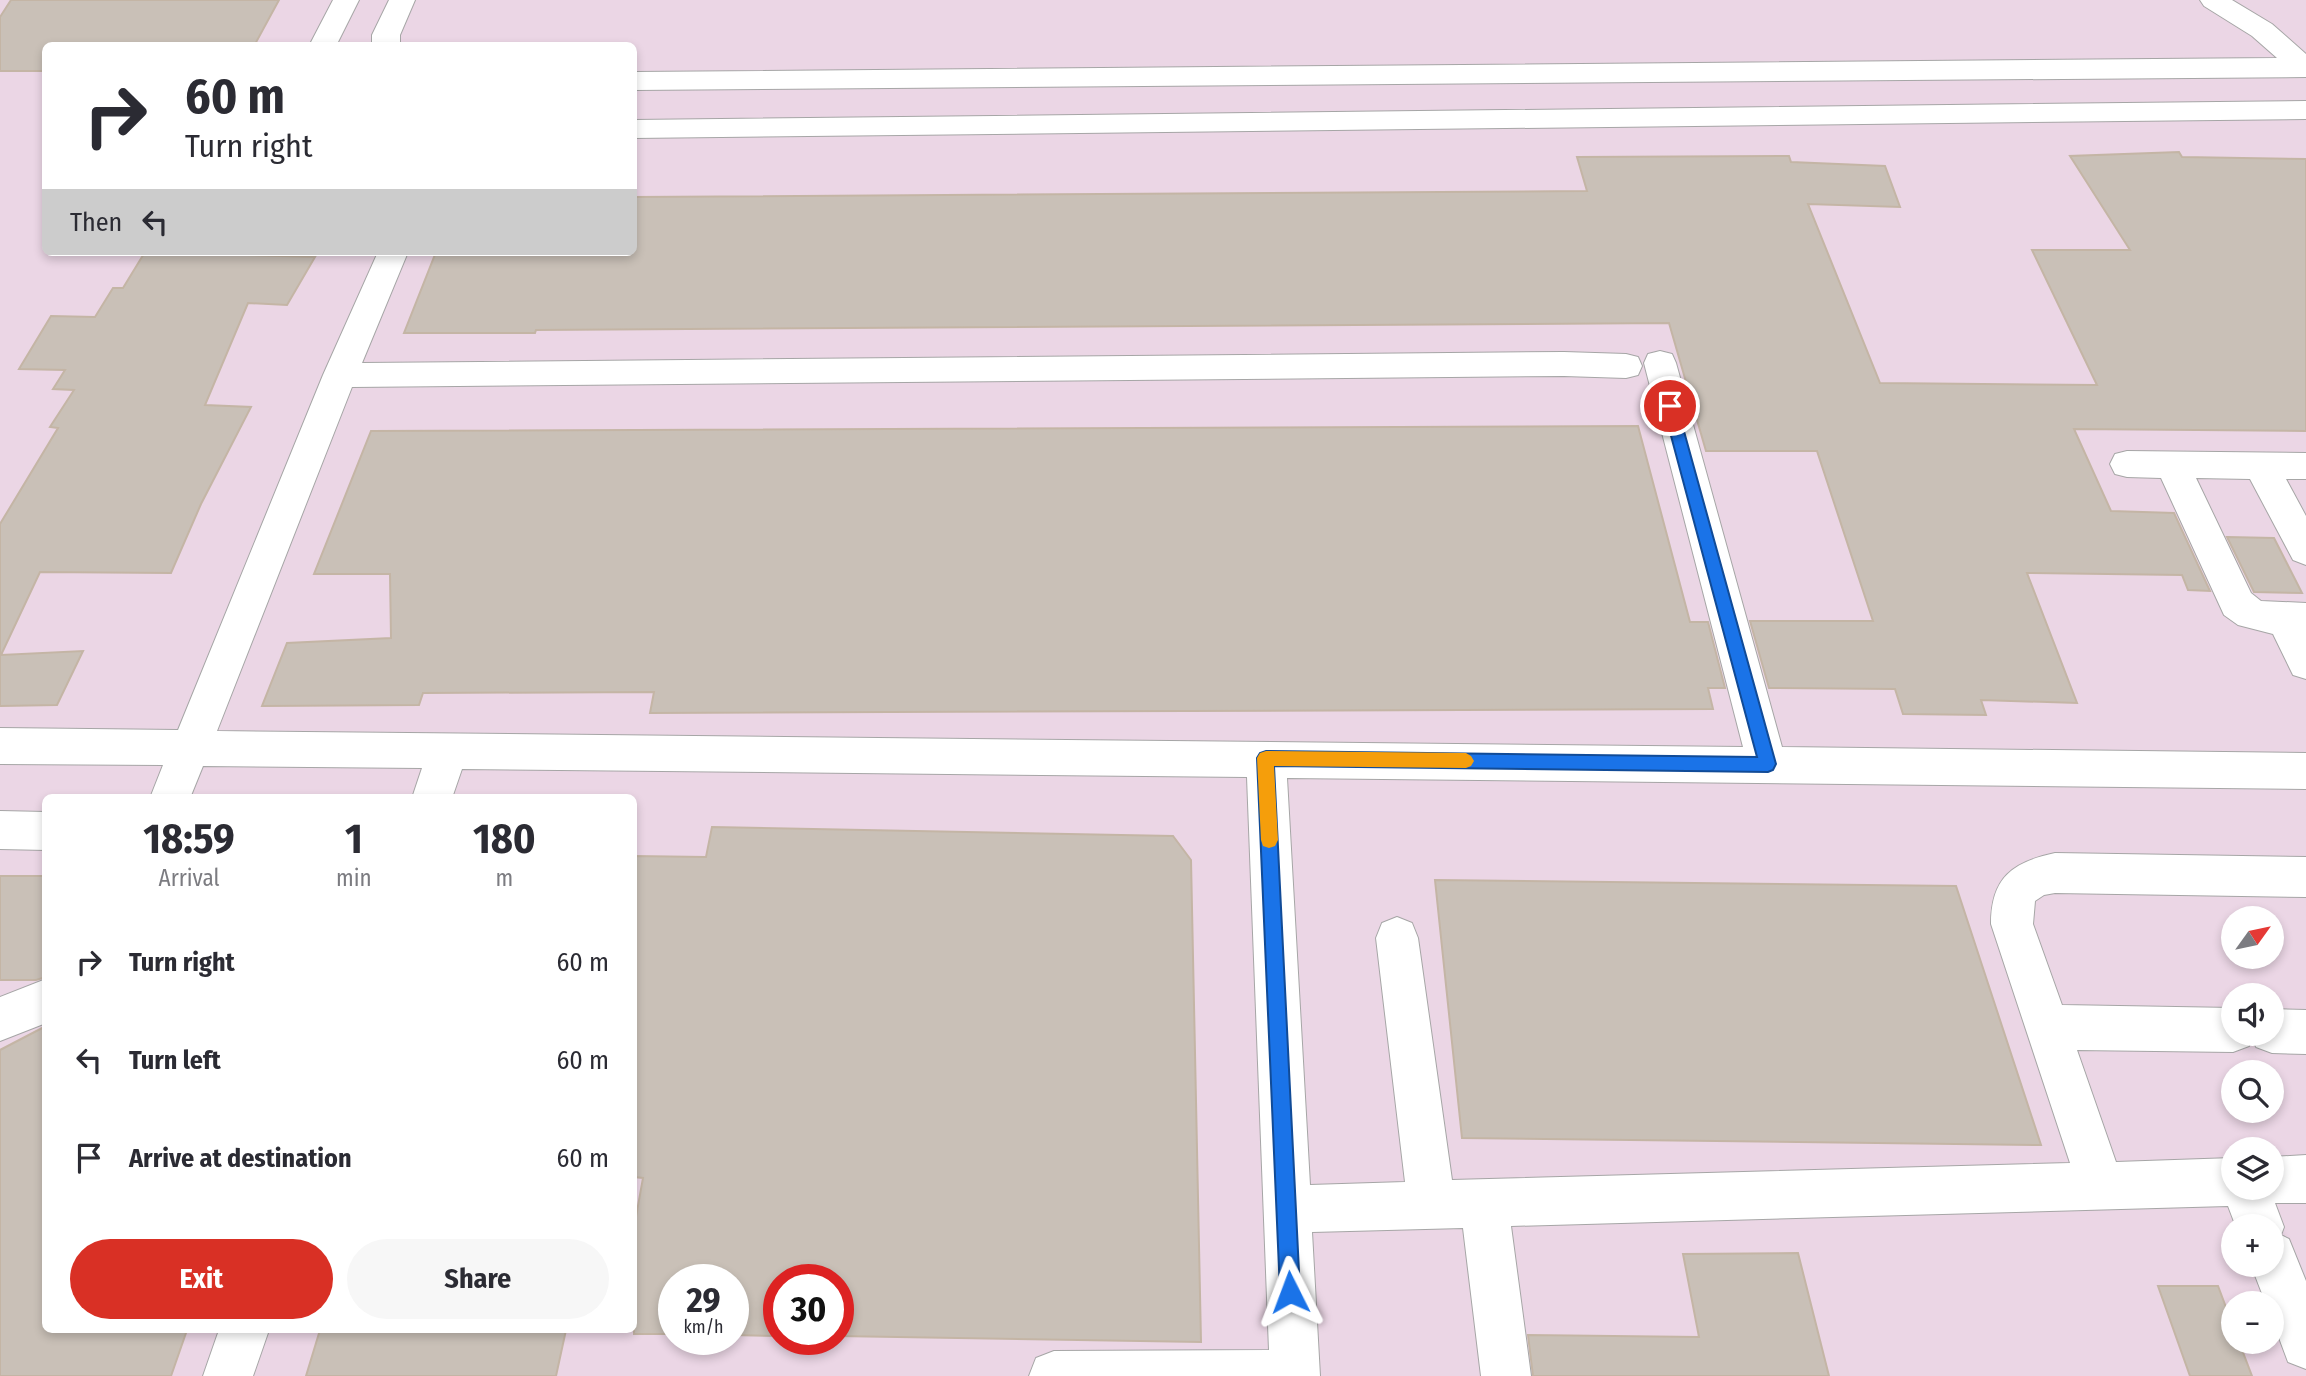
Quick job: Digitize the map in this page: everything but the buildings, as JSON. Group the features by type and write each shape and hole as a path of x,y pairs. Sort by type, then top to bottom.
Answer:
{"street":[{"path":"324,42 346,0"},
{"path":"386,42 386,35 402,0"},
{"path":"2213,0 2262,30 2305,67"},
{"path":"637,81 2305,67"},
{"path":"637,129 2306,110"},
{"path":"172,794 340,375 391,256"},
{"path":"340,375 1643,365 1768,764"},
{"path":"2127,464 2306,466"},
{"path":"2172,464 2237,604 2242,610 2259,617 2295,618 2306,663"},
{"path":"2262,466 2306,550"},
{"path":"0,746 2306,771"},
{"path":"433,794 447,752"},
{"path":"1054,1376 1295,1375 1266,758"},
{"path":"0,830 42,831"},
{"path":"2101,1186 2012,924 2011,907 2015,893 2025,882 2055,873 2306,877"},
{"path":"1397,938 1432,1205"},
{"path":"0,1019 42,1003"},
{"path":"2047,1027 2221,1030"},
{"path":"2284,1031 2306,1032"},
{"path":"2284,1180 2306,1179"},
{"path":"1286,1209 2221,1182"},
{"path":"1484,1203 1506,1376"},
{"path":"2280,1277 2306,1344"},
{"path":"228,1376 243,1333"}],"shaded area":[{"path":"0,0 2306,0 2306,1376 0,1376"}],"slow traffic":[{"path":"1269,840 1266,758 1466,761"}],"route":[{"path":"1290,1292 1266,758 1768,764 1670,406"}]}
